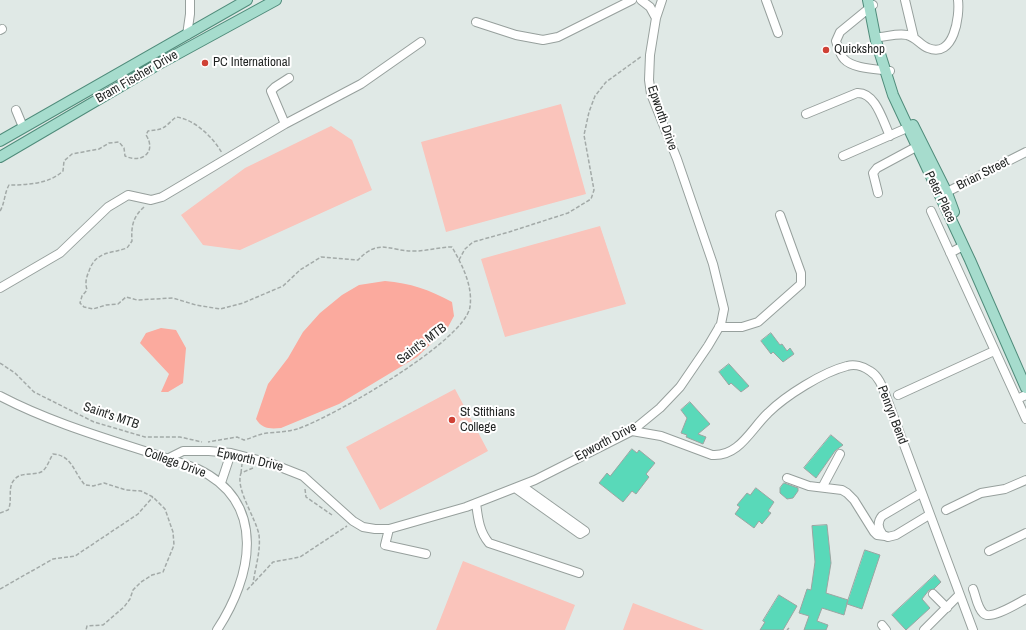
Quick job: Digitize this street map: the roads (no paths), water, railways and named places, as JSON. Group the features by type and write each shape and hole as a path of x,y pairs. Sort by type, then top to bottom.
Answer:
{"main road":[{"name":"Bram Fischer Drive","path":"0,141 247,0"},
{"name":"Bram Fischer Drive","path":"0,157 157,66 276,0"},
{"name":"Peter Place","path":"871,3 887,71 1026,373"},
{"name":"Peter Place","path":"871,3 876,41 907,128 943,194 963,246 1026,388"}],"street":[{"path":"187,35 190,0"},
{"path":"476,22 516,35 543,40 558,37 632,0"},
{"path":"641,0 650,7 656,18"},
{"name":"Epworth Drive","path":"167,459 183,451 209,451 230,453 270,463 295,472 311,482 353,521 363,527 389,529 476,504 519,487 632,431 660,408 680,387 708,346 719,327 724,308 713,264 677,159 651,94 649,80 651,49 656,18 662,0"},
{"path":"767,0 778,33"},
{"path":"905,0 914,38"},
{"path":"880,37 901,34 914,38 928,48 935,50 943,47 949,43 953,37 959,6 958,0"},
{"path":"871,3 840,32 836,41 842,58 847,62 887,71"},
{"path":"0,288 60,253 108,207 128,195 151,200 162,197 225,158 361,84 421,42"},
{"path":"285,124 271,92 275,87 290,78"},
{"path":"806,114 857,92 863,92 872,98 890,136"},
{"path":"16,110 23,127"},
{"path":"843,156 907,128"},
{"path":"878,193 873,173 877,168 916,147"},
{"name":"Brian Street","path":"943,194 1026,152"},
{"path":"931,212 1026,418"},
{"path":"719,327 742,327 758,322 801,284 801,273 780,215"},
{"path":"950,253 963,246"},
{"path":"898,395 994,351"},
{"name":"Penryn Bend","path":"632,431 661,436 712,455 727,454 743,442 768,412 783,399 798,390 847,366 864,367 871,371 880,383 973,630"},
{"path":"1017,399 1026,395"},
{"name":"College Drive","path":"0,396 30,411 83,432 198,469 221,484 234,498 239,507 246,529 246,560 236,598 217,630"},
{"path":"221,484 230,453"},
{"path":"823,486 840,454"},
{"path":"787,478 810,486 823,486 847,492 877,535 896,535 929,515"},
{"path":"946,510 981,493 1005,489 1026,480"},
{"path":"519,487 582,533"},
{"path":"884,536 879,526 882,516 921,493"},
{"path":"476,504 482,535 489,543 578,573"},
{"path":"389,529 385,545 426,554"},
{"path":"989,551 1026,533"},
{"path":"973,589 980,609 983,614 988,615 1005,610 1026,599"},
{"path":"933,594 947,608"},
{"path":"924,630 959,595"}],"place":[{"name":"Quickshop","path":"826,50"},
{"name":"PC International","path":"205,63"},
{"name":"St Stithians College","path":"452,420"}]}
